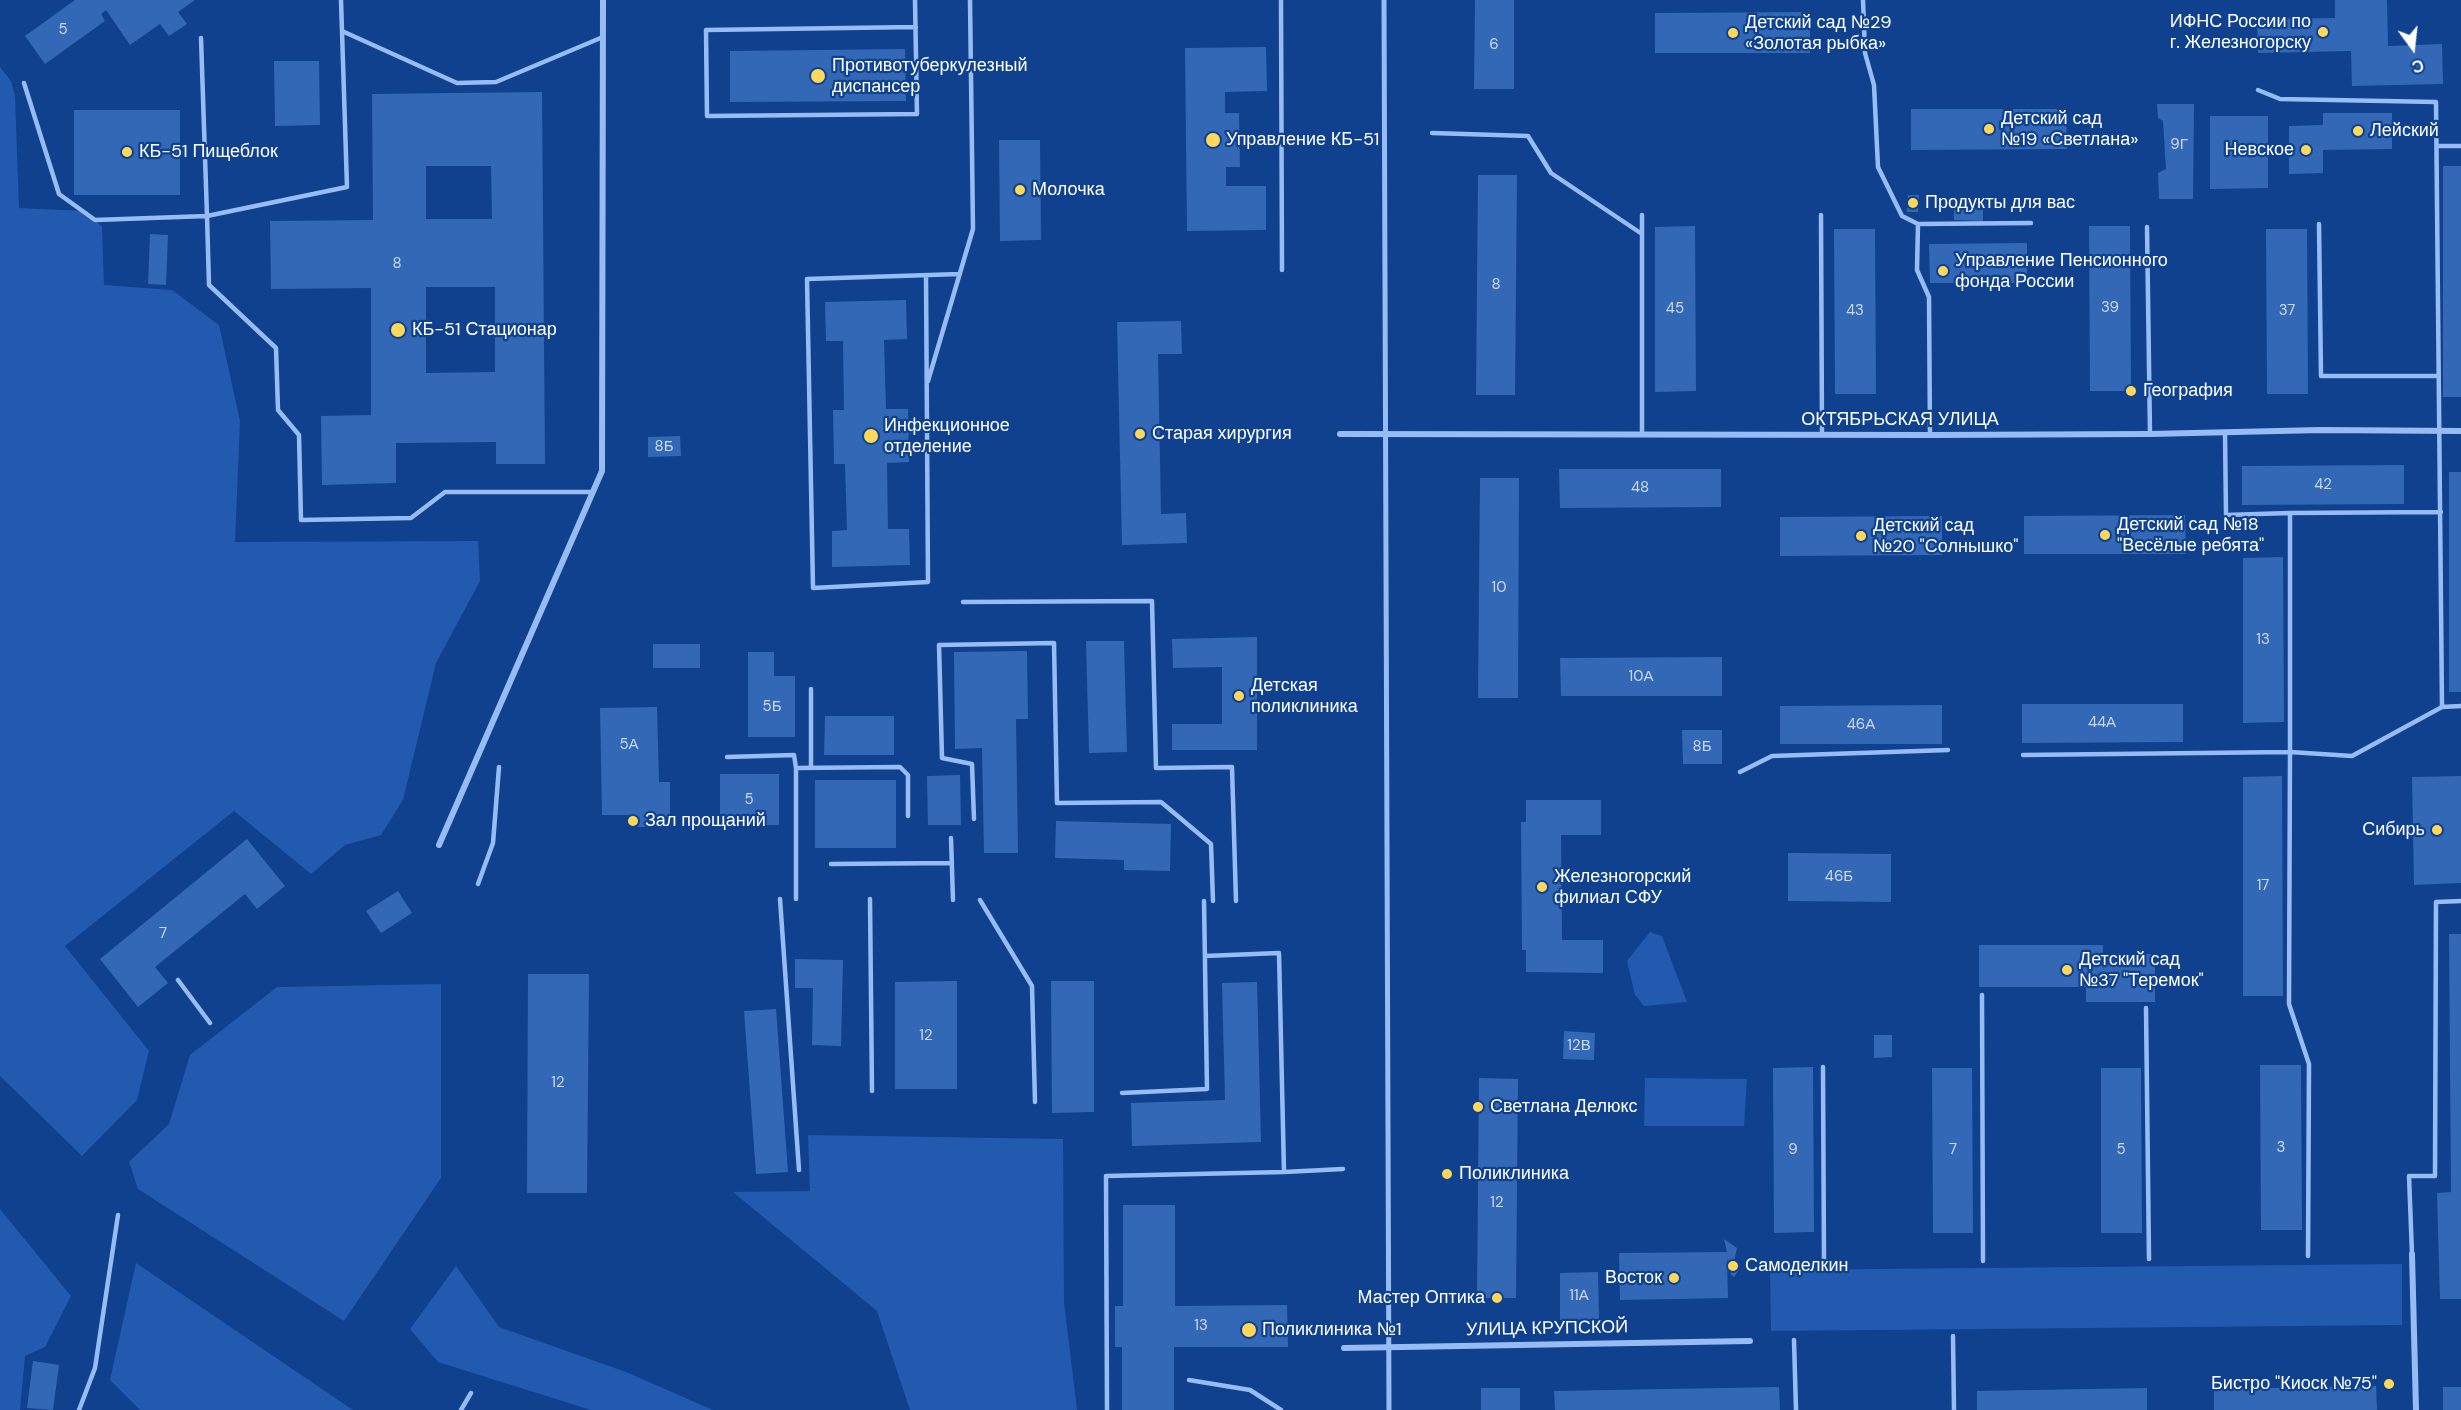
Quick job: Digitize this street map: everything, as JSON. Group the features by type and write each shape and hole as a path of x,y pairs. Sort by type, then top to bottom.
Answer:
{"street":[{"path":"439,845 602,471 603,0"},
{"path":"1384,0 1389,1410"},
{"name":"ОКТЯБРЬСКАЯ УЛИЦА","path":"1340,434 1930,435 2150,434 2321,430 2461,431"},
{"path":"2412,1254 2416,1410"},
{"name":"УЛИЦА КРУПСКОЙ","path":"1344,1348 1750,1341"}],"lane":[{"path":"24,82 58,194 95,220 207,216 347,188 341,0"},
{"path":"915,0 916,27 917,114 707,116 706,30 916,27"},
{"path":"927,385 973,229 970,0"},
{"path":"1281,0 1282,270"},
{"path":"1863,0 1865,53 1874,85 1878,167 1902,216 1918,224 2031,223"},
{"path":"342,31 457,82 496,82 603,37"},
{"path":"201,38 209,285 276,348 278,410 298,435 301,520 411,518 445,492 592,492"},
{"path":"2258,90 2280,99 2436,102 2442,707"},
{"path":"1432,133 1528,136 1551,173 1642,234"},
{"path":"2438,146 2461,146"},
{"path":"1642,215 1642,433"},
{"path":"1821,215 1822,435"},
{"path":"1918,224 1917,270 1929,297 1930,435"},
{"path":"2319,224 2321,376 2438,376"},
{"path":"2147,227 2150,434"},
{"path":"926,275 928,582 813,588 807,279 926,275 960,274"},
{"path":"2225,433 2226,515 2441,512"},
{"path":"2290,513 2289,1004 2309,1064 2308,1256"},
{"path":"963,602 1152,601 1156,768 1232,767 1236,901"},
{"path":"974,819 972,764 942,758 939,645 1054,643 1057,803 1161,802 1211,844 1213,901"},
{"path":"811,689 811,767"},
{"path":"2023,755 2290,752 2352,756 2442,707 2461,706"},
{"path":"1740,772 1772,756 1948,750"},
{"path":"727,756 794,755 796,768 796,899"},
{"path":"478,884 493,843 499,767"},
{"path":"796,768 900,767 908,775 908,816"},
{"path":"951,838 953,900"},
{"path":"831,864 952,863"},
{"path":"780,899 799,1170"},
{"path":"870,899 872,1091"},
{"path":"980,900 1032,986 1035,1102"},
{"path":"1122,1093 1207,1089 1204,901"},
{"path":"2412,1254 2409,1176 2434,1176 2436,902 2461,901"},
{"path":"1205,956 1279,953 1284,1172"},
{"path":"178,980 210,1023"},
{"path":"1982,995 1983,1261"},
{"path":"2146,1008 2149,1259"},
{"path":"1822,1067 1824,1264"},
{"path":"1107,1410 1106,1176 1343,1169"},
{"path":"79,1410 95,1368 118,1215"},
{"path":"1953,1336 1954,1410"},
{"path":"1794,1340 1796,1410"},
{"path":"1189,1380 1250,1389 1281,1410"},
{"path":"462,1410 471,1393"}],"shaded area":[{"path":"0,67 11,81 15,96 19,208 86,211 102,227 104,285 172,290 219,325 240,421 235,542 478,541 480,581 436,663 403,800 381,835 345,845 311,874 234,811 65,946 149,1051 137,1100 82,1156 0,1076"},
{"path":"1650,932 1662,936 1687,1002 1644,1006 1635,995 1627,961"},
{"path":"441,984 441,1178 344,1321 138,1189 129,1162 169,1124 190,1055 277,987"},
{"path":"1645,1078 1747,1079 1744,1126 1644,1126"},
{"path":"808,1135 1063,1139 1064,1302 1077,1410 910,1410 877,1311 733,1192 810,1191"},
{"path":"0,1209 71,1296 45,1347 25,1356 20,1410 0,1410"},
{"path":"136,1263 353,1410 140,1410 110,1380"},
{"path":"2402,1264 2402,1325 1771,1331 1770,1270"},
{"path":"456,1266 499,1327 626,1372 713,1410 591,1410 438,1362 410,1329"}],"building":[{"path":"75,0 195,0 178,12 187,24 169,36 160,24 130,45 106,10 101,14 105,21 45,64 25,36"},
{"path":"1475,0 1514,0 1514,89 1474,89"},
{"name":"ИФНС России по г. Железногорску","path":"2335,0 2387,0 2388,46 2442,44 2443,84 2352,86 2351,51 2258,53 2257,19 2335,18"},
{"name":"Детский сад №29 «Золотая рыбка»","path":"1810,12 1810,53 1655,53 1655,13"},
{"name":"Управление КБ-51","path":"1266,47 1267,91 1225,92 1225,113 1239,113 1240,167 1226,167 1226,186 1266,186 1266,230 1187,231 1185,48"},
{"name":"Противотуберкулезный диспансер","path":"905,49 906,101 730,102 730,51"},
{"path":"274,61 319,61 320,125 275,126"},
{"name":"КБ-51 Стационар","path":"542,92 545,464 496,464 496,442 396,443 396,483 322,485 321,416 371,415 371,288 271,289 270,221 373,220 372,94","holes":["426,166 491,166 492,219 426,219","426,287 495,287 495,372 426,373"]},
{"path":"2157,104 2194,104 2193,199 2159,199 2158,173 2166,169 2163,121 2158,118"},
{"name":"Детский сад №19 «Светлана»","path":"1911,109 2066,109 2067,149 1911,150"},
{"name":"КБ-51 Пищеблок","path":"74,110 180,110 180,195 74,195"},
{"name":"Лейский","path":"2323,113 2392,113 2392,149 2323,150 2323,173 2289,174 2289,126 2323,125"},
{"path":"2210,116 2268,116 2268,188 2210,189"},
{"name":"Молочка","path":"999,140 1040,140 1041,240 1000,241"},
{"path":"2443,166 2461,166 2461,397 2443,397"},
{"path":"1478,175 1517,175 1515,395 1476,395"},
{"name":"Продукты для вас","path":"1908,195 1919,195 1918,212 1907,212"},
{"path":"1954,208 1983,209 1983,221 1954,220"},
{"path":"1695,226 1696,391 1655,392 1655,227"},
{"path":"2089,226 2130,226 2131,391 2090,391"},
{"path":"1834,229 1875,229 1876,394 1835,394"},
{"path":"2266,229 2307,229 2308,394 2267,394"},
{"path":"150,234 168,235 166,285 148,284"},
{"path":"2027,243 2027,283 1930,283 1929,244"},
{"name":"Инфекционное отделение","path":"906,300 907,339 884,340 886,409 908,409 909,462 887,463 888,529 909,529 910,565 832,567 832,531 847,530 845,464 834,464 833,410 844,410 843,341 826,341 825,302"},
{"name":"Старая хирургия","path":"1181,321 1182,354 1158,354 1161,514 1186,513 1187,543 1122,545 1117,322"},
{"path":"680,436 681,456 648,457 648,437"},
{"path":"2404,465 2404,504 2242,505 2242,466"},
{"path":"1559,469 1721,469 1721,507 1560,508"},
{"path":"2449,472 2461,472 2461,692 2449,692"},
{"path":"1480,478 1519,478 1518,698 1478,698"},
{"name":"Детский сад №18 \"Весёлые ребята\"","path":"2185,515 2186,554 2024,554 2024,516"},
{"name":"Детский сад №20 \"Солнышко\"","path":"1942,516 1942,555 1780,556 1780,517"},
{"path":"2283,557 2284,722 2243,723 2243,558"},
{"name":"Детская поликлиника","path":"1257,637 1257,750 1172,750 1172,724 1222,724 1222,667 1173,668 1172,639"},
{"path":"1086,641 1124,641 1127,752 1089,753"},
{"path":"653,644 700,644 700,668 653,668"},
{"path":"1027,651 1028,719 1016,719 1018,853 984,853 982,748 955,749 954,652"},
{"path":"748,652 774,652 774,676 795,676 795,737 748,737"},
{"path":"1722,657 1722,696 1561,696 1560,658"},
{"path":"2022,704 2183,704 2183,742 2022,743"},
{"path":"1942,705 1942,744 1780,744 1780,706"},
{"path":"657,707 659,782 670,782 670,827 630,827 630,815 602,815 600,708"},
{"path":"825,716 894,716 894,755 824,755"},
{"path":"1682,730 1722,730 1722,764 1683,764"},
{"path":"720,774 779,774 779,825 720,825"},
{"path":"960,775 961,825 928,825 927,776"},
{"path":"2282,776 2283,996 2243,996 2243,777"},
{"name":"Сибирь","path":"2461,776 2461,883 2414,885 2412,777"},
{"path":"815,780 896,780 896,848 815,848"},
{"name":"Железногорский филиал СФУ","path":"1526,800 1601,800 1601,835 1561,835 1562,940 1603,940 1603,973 1526,972 1526,950 1522,950 1521,822 1526,822"},
{"path":"1056,821 1171,824 1170,871 1124,870 1124,860 1055,858"},
{"path":"247,839 285,886 257,909 245,894 155,967 168,983 138,1007 100,959"},
{"path":"1788,853 1891,854 1891,902 1788,901"},
{"path":"398,891 412,913 381,933 366,911"},
{"path":"2449,934 2461,934 2461,1299 2440,1299 2437,1193 2451,1192"},
{"name":"Детский сад №37 \"Теремок\"","path":"1979,945 2103,945 2103,954 2155,954 2155,1002 2086,1002 2086,987 1979,987"},
{"path":"795,959 843,960 841,1046 812,1045 813,988 795,988"},
{"path":"528,974 589,974 587,1193 527,1193"},
{"path":"957,981 957,1089 895,1089 895,982"},
{"path":"1051,981 1094,981 1094,1112 1052,1113"},
{"path":"1257,982 1261,1142 1132,1146 1131,1103 1225,1100 1222,983"},
{"path":"776,1009 788,1172 756,1174 744,1011"},
{"path":"1564,1031 1595,1033 1594,1060 1563,1059"},
{"path":"1874,1035 1892,1035 1892,1057 1874,1058"},
{"path":"2260,1065 2301,1065 2302,1230 2261,1230"},
{"path":"1813,1067 1814,1232 1774,1233 1773,1068"},
{"path":"1932,1068 1972,1068 1973,1233 1933,1233"},
{"path":"2101,1068 2141,1068 2142,1233 2101,1233"},
{"path":"1479,1078 1518,1079 1516,1298 1477,1298"},
{"path":"1123,1205 1175,1205 1175,1306 1287,1305 1288,1347 1174,1347 1174,1410 1122,1410 1122,1347 1115,1347 1115,1306 1123,1306"},
{"name":"Восток","path":"1724,1239 1737,1248 1734,1262 1739,1270 1734,1277 1731,1275 1727,1258 1728,1298 1620,1300 1619,1253 1727,1252"},
{"path":"1598,1272 1599,1319 1560,1320 1560,1273"},
{"path":"33,1361 59,1365 53,1410 27,1408"},
{"path":"2376,1386 2377,1410 2214,1410 2214,1389"},
{"path":"1779,1387 1780,1410 1555,1410 1554,1391"},
{"path":"2443,1387 2461,1387 2461,1410 2443,1410"},
{"path":"1481,1388 1520,1388 1520,1410 1481,1410"},
{"path":"2147,1388 2147,1410 1977,1410 1977,1391"}],"place":[{"name":"ИФНС России по г. Железногорску","path":"2323,32"},
{"name":"Детский сад №29 «Золотая рыбка»","path":"1733,33"},
{"name":"Противотуберкулезный диспансер","path":"818,76"},
{"name":"Детский сад №19 «Светлана»","path":"1989,129"},
{"name":"Лейский","path":"2358,131"},
{"name":"Управление КБ-51","path":"1213,140"},
{"name":"Невское","path":"2306,150"},
{"name":"КБ-51 Пищеблок","path":"127,152"},
{"name":"Молочка","path":"1020,190"},
{"name":"Продукты для вас","path":"1913,203"},
{"name":"Управление Пенсионного фонда России","path":"1943,271"},
{"name":"КБ-51 Стационар","path":"398,330"},
{"name":"География","path":"2131,391"},
{"name":"Старая хирургия","path":"1140,434"},
{"name":"Инфекционное отделение","path":"871,436"},
{"name":"Детский сад №18 \"Весёлые ребята\"","path":"2105,535"},
{"name":"Детский сад №20 \"Солнышко\"","path":"1861,536"},
{"name":"Детская поликлиника","path":"1239,696"},
{"name":"Зал прощаний","path":"633,821"},
{"name":"Сибирь","path":"2437,830"},
{"name":"Железногорский филиал СФУ","path":"1542,887"},
{"name":"Детский сад №37 \"Теремок\"","path":"2067,970"},
{"name":"Светлана Делюкс","path":"1478,1107"},
{"name":"Поликлиника","path":"1447,1174"},
{"name":"Самоделкин","path":"1733,1266"},
{"name":"Восток","path":"1674,1278"},
{"name":"Мастер Оптика","path":"1497,1298"},
{"name":"Поликлиника №1","path":"1249,1330"},
{"name":"Бистро \"Киоск №75\"","path":"2389,1384"}]}
